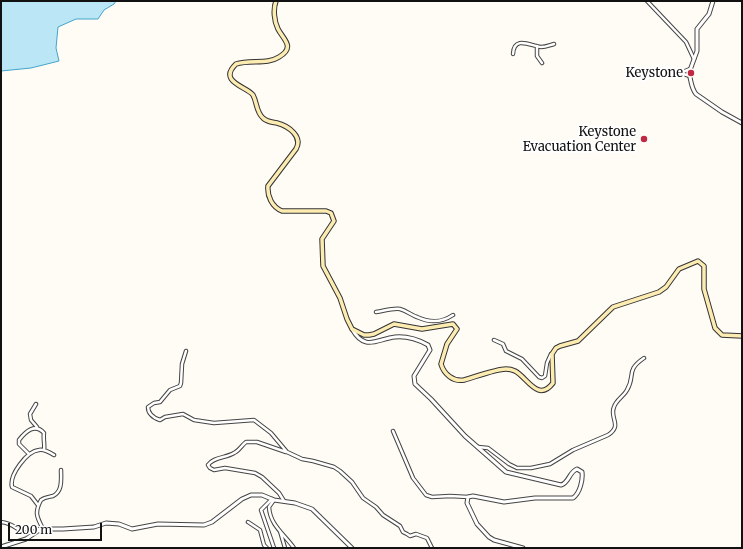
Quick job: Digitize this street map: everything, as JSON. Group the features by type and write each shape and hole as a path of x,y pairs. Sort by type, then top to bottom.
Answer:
{"main road":[{"path":"276,1 274,9 277,26 286,40 288,46 286,50 279,58 273,60 236,64 232,70 232,79 234,83 251,93 263,118 285,126 298,138 296,149 268,186 270,200 276,208 282,211 326,211 331,213 334,221 322,239 323,266 340,298 352,329 364,335 372,335 394,324 422,329 451,324 456,326 457,329 447,344 441,364 445,373 457,381 507,369 517,372 534,388 538,390 545,390 550,387 553,382 553,352 560,346 578,341 613,307 659,292 666,287 679,269 698,261 704,266 704,289 715,328 722,334 742,336"}],"street":[{"path":"647,1 686,42 694,60"},
{"path":"713,1 709,14 697,29 698,47 690,76 696,94 722,112 742,123"},
{"path":"513,54 514,48 518,44 544,46 554,44"},
{"path":"537,46 536,56 542,63"},
{"path":"690,76 680,73 691,68"},
{"path":"376,312 399,309 426,320 436,321 443,321 453,315 451,324"},
{"path":"352,329 357,337 370,343 397,337 407,338 428,345 430,350 414,376 415,384 465,436 500,468 512,474 561,485 566,482 574,470 580,470 582,472 582,476 578,493 576,496 570,498 535,498 504,502 473,496 468,498 450,496 432,497 426,495 413,478 393,431"},
{"path":"494,340 503,344 506,351 519,357 539,377 542,378 545,376 547,363 553,352"},
{"path":"186,351 182,364 180,386 170,390 160,402 154,403 148,407 152,416 160,420 165,417 183,414 194,420 214,423 252,419 271,434 287,452"},
{"path":"478,447 488,448 509,464 517,468 531,468 550,464 573,450 608,435 616,427 613,411 614,406 628,388 633,367 644,358"},
{"path":"36,404 30,414 31,420 44,433 44,450"},
{"path":"29,454 19,444 19,440 28,431 38,428"},
{"path":"284,502 279,493 262,477 255,473 225,468 214,470 208,465 209,462 236,452 246,442 257,442 287,452 299,458 334,467 349,478 362,498 376,507 383,515 400,526 403,532 410,536 416,534 424,536 429,539 432,548"},
{"path":"38,505 31,496 11,486 12,479 29,454 33,451 44,450 54,455"},
{"path":"43,529 37,514 38,505 44,498 53,496 59,492 61,470"},
{"path":"1,522 11,524 25,533 43,529 94,527 106,523 119,524 132,529 158,524 204,525 212,522 247,496 257,495 273,500 304,506 312,510 328,523 352,548"},
{"path":"468,498 467,503 477,524 489,537 494,540 523,548"},
{"path":"273,500 270,505 269,513 274,525 294,548"},
{"path":"273,500 261,510 274,548"},
{"path":"248,522 260,530 264,545 267,548"},
{"path":"1,547 26,539 43,529"},
{"path":"280,531 285,548"}],"water":[{"path":"1,1 116,1 104,10 98,19 76,19 58,27 56,48 59,61 31,68 1,71"}],"place":[{"name":"Keystone","path":"691,73"},
{"name":"Keystone Evacuation Center","path":"644,139"}]}
